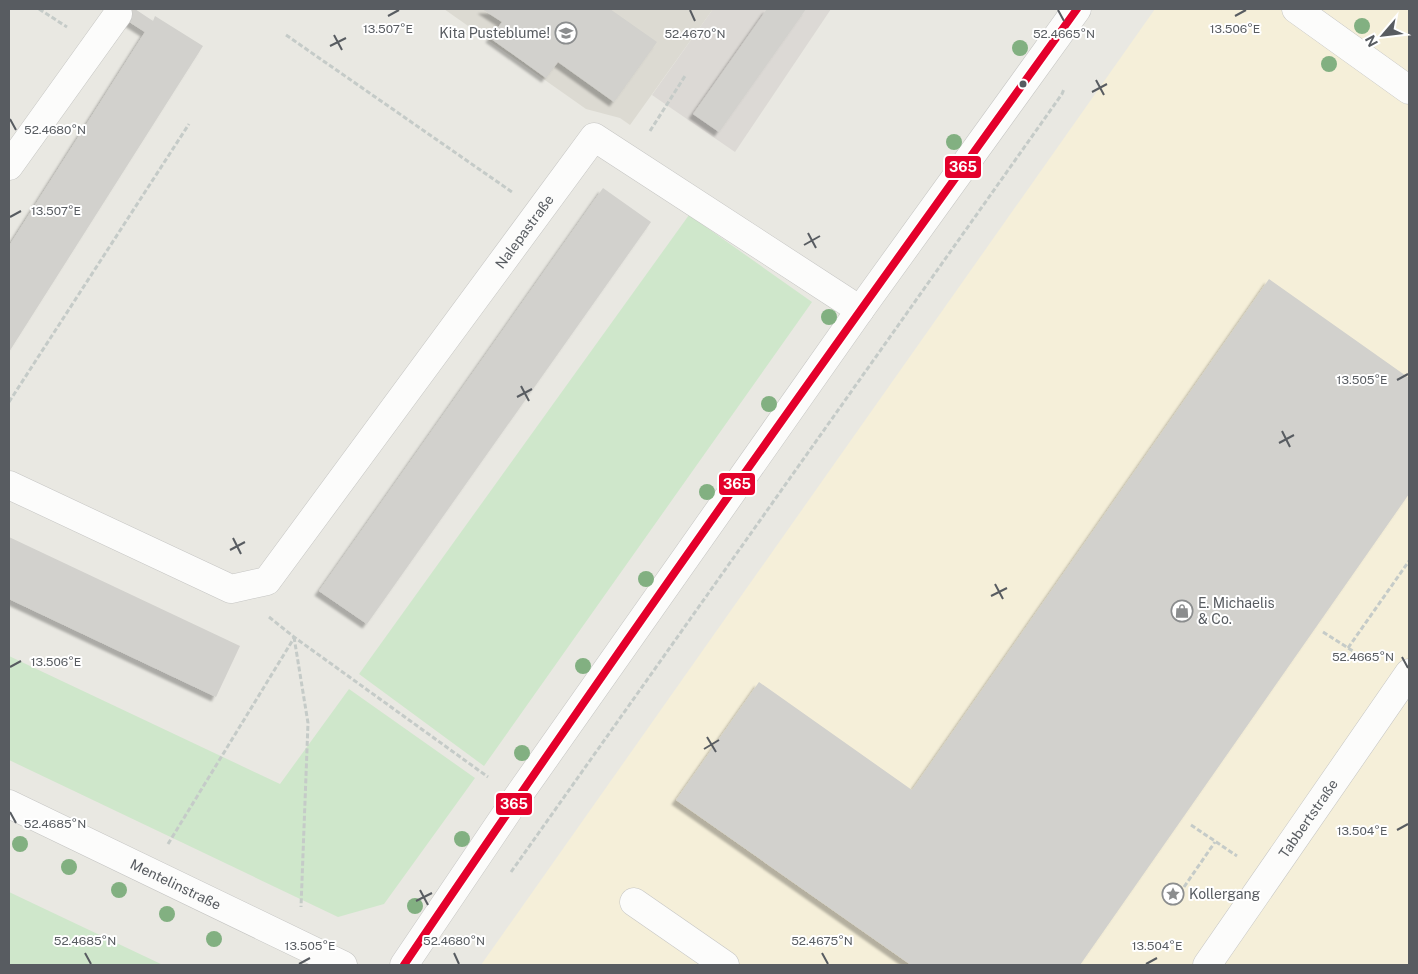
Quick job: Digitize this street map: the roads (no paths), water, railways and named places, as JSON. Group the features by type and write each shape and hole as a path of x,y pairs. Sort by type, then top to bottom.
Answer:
{"street":[{"path":"404,965 516,799 860,310 1077,9"},
{"path":"1296,9 1409,90"},
{"path":"9,166 118,14"},
{"name":"Nalepastraße","path":"9,485 231,589 267,581 594,137 860,310"},
{"name":"Tabbertstraße","path":"1206,965 1409,673"},
{"name":"Mentelinstraße","path":"9,804 343,965"},
{"path":"634,902 725,965"}],"place":[{"name":"Kita Pusteblume!","path":"566,33"},
{"name":"E. Michaelis & Co.","path":"1182,611"},
{"name":"Kollergang","path":"1173,894"}]}
